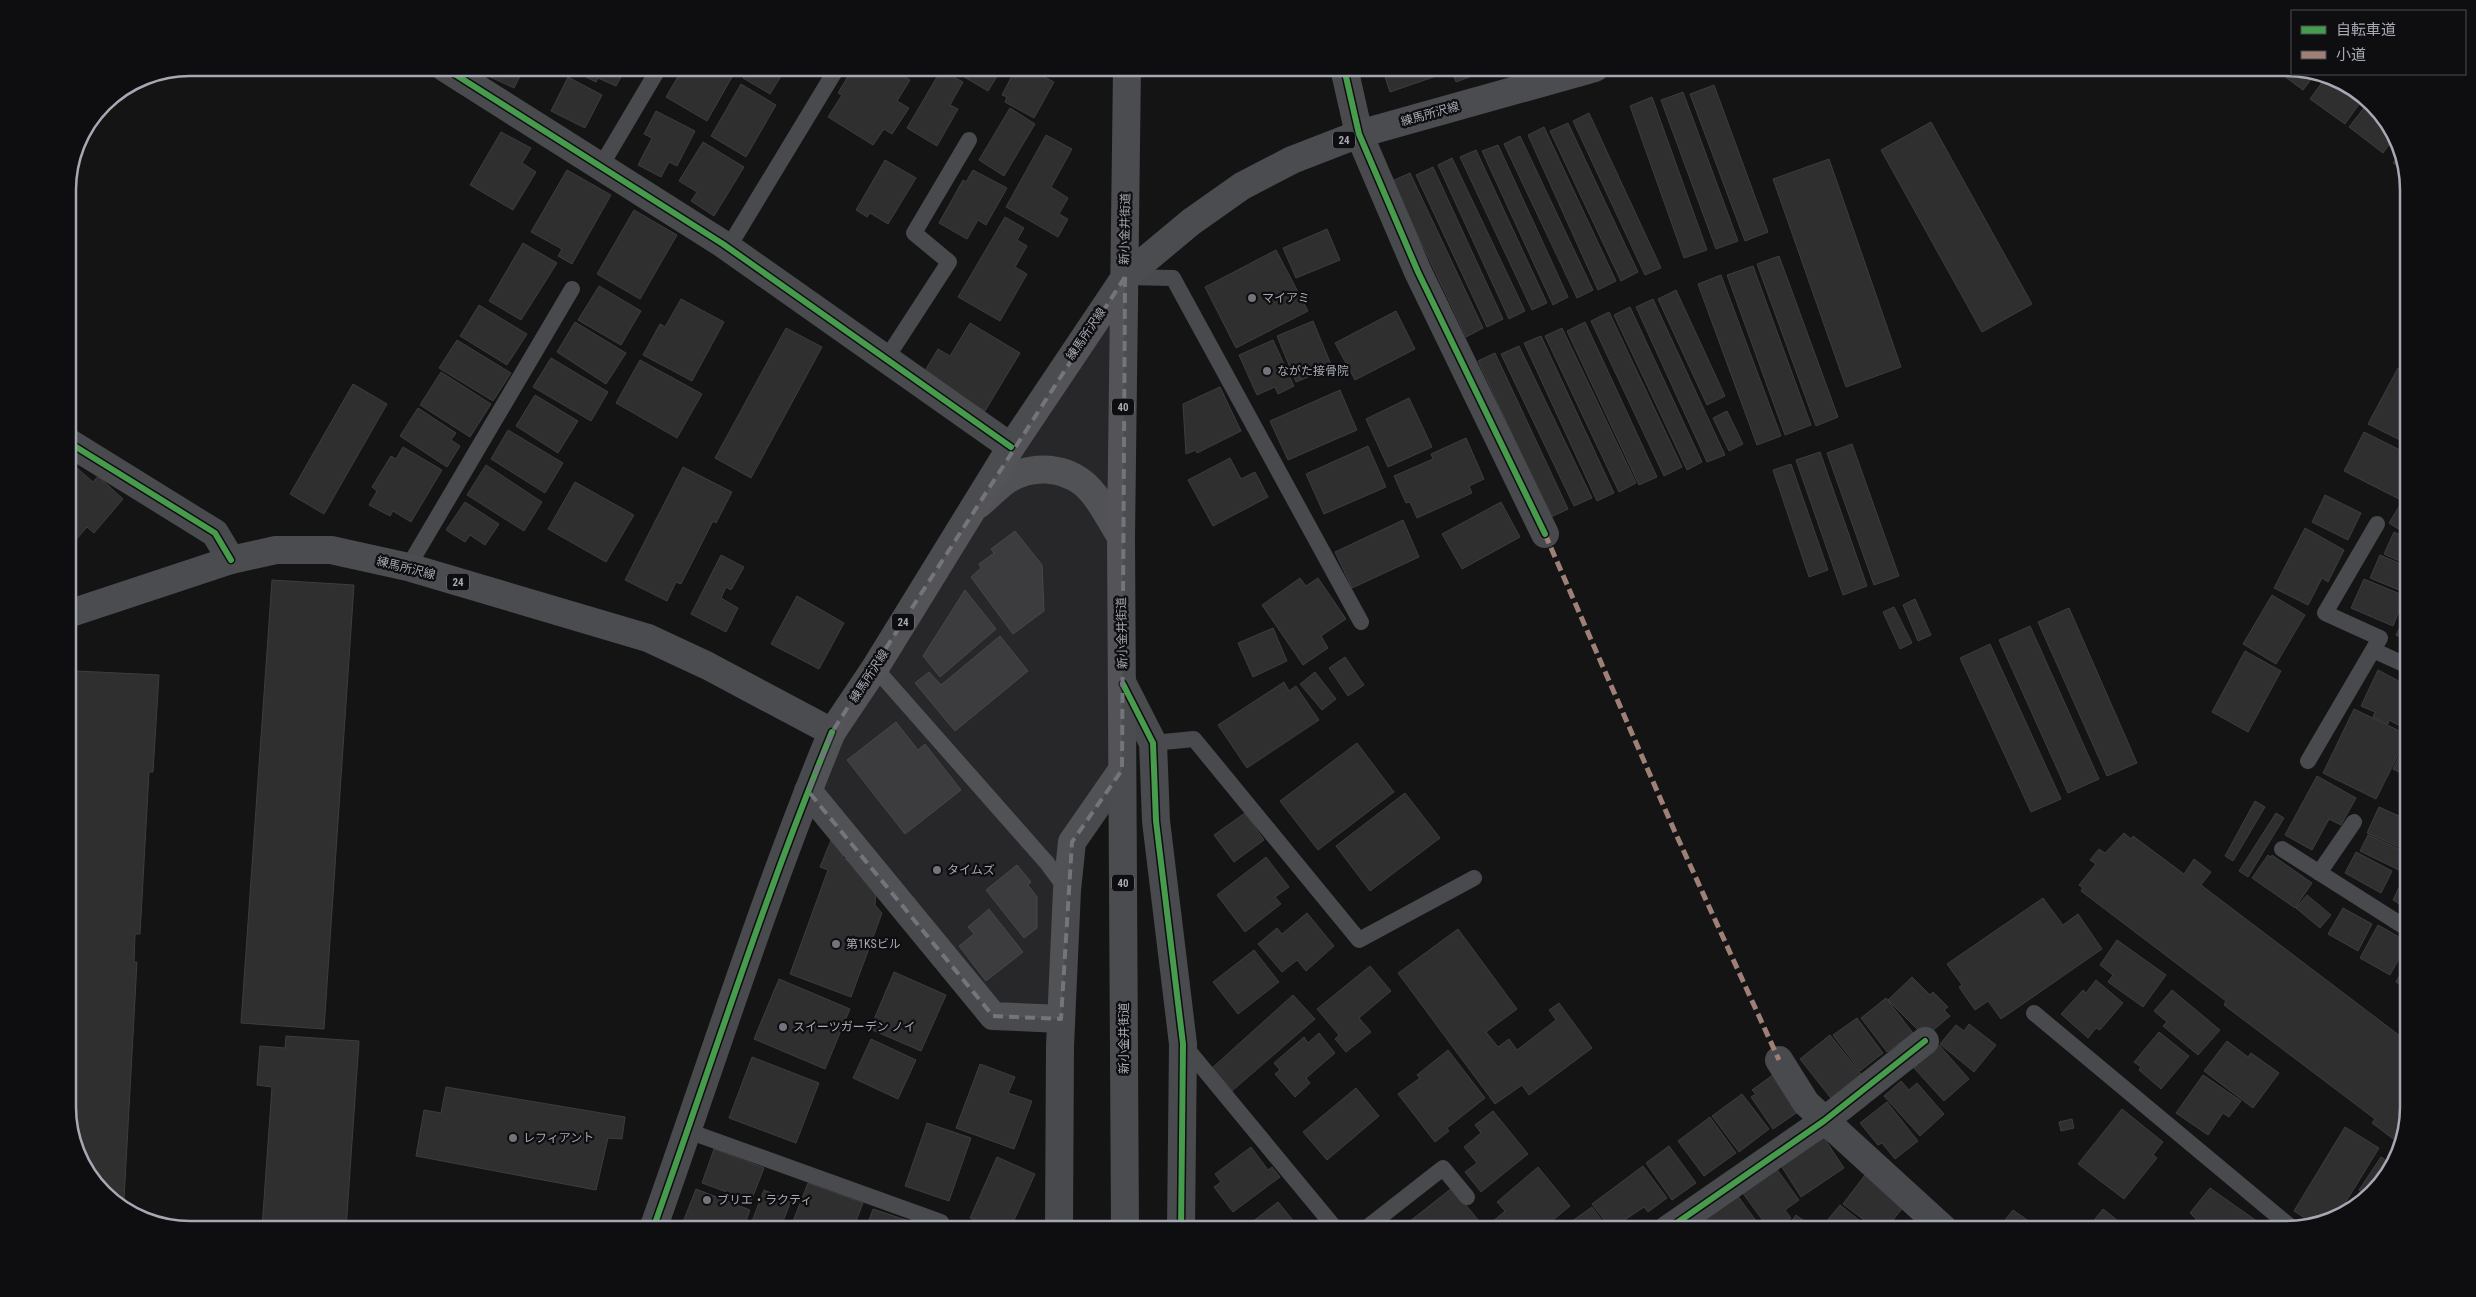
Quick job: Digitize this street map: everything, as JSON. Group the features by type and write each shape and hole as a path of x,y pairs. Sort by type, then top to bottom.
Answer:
{"main road":[{"name":"新小金井街道","path":"1125,1221 1121,537 1128,76"},
{"name":"練馬所沢線","path":"76,611 231,560 276,550 331,550 408,567 648,638 708,666 832,732 876,668 1011,448 1125,277 1191,222 1242,186 1292,160 1359,134 1566,76"}],"street":[{"path":"460,76 728,248 1011,448"},
{"path":"1346,76 1359,134 1418,272 1545,534"},
{"path":"76,447 215,532 231,560"},
{"path":"971,511 1008,480 1034,468 1060,471 1084,484 1100,504 1121,537"},
{"path":"1123,684 1153,743 1156,821 1183,1044 1181,1221"},
{"path":"656,1221 808,790 832,732"},
{"path":"1059,1221 1061,1019 1067,890 1072,842 1122,770"},
{"path":"808,790 993,1016 1061,1019"},
{"path":"1681,1221 1824,1121 1925,1041"},
{"path":"1779,1060 1806,1103 1926,1221"}],"lane":[{"path":"601,166 655,76"},
{"path":"728,248 832,76"},
{"path":"886,359 949,262 914,233 970,140"},
{"path":"1125,277 1173,278 1361,622"},
{"path":"408,567 572,289"},
{"path":"2308,761 2380,638 2325,613 2377,524"},
{"path":"2372,650 2400,662"},
{"path":"876,668 1047,863 1067,890"},
{"path":"1153,743 1194,739 1359,940 1474,878"},
{"path":"2320,873 2354,822"},
{"path":"2282,849 2400,924"},
{"path":"2034,1012 2284,1221"},
{"path":"1183,1044 1329,1221"},
{"path":"688,1131 938,1221"},
{"path":"1377,1221 1443,1168 1467,1197"}],"highlighted area":[{"path":"1125,277 1122,770 1072,842 1061,1019 993,1016 808,791 832,732"}],"building":[{"path":"488,76 520,76 514,88"},
{"path":"584,76 622,76 616,86 598,78 596,82"},
{"path":"678,76 732,77 707,121 666,97"},
{"path":"744,76 781,76 770,94 743,78"},
{"path":"848,76 903,76 910,80 897,101 909,108 892,134 884,129 873,145 828,117 842,95 838,93"},
{"path":"937,76 952,76 963,82 950,105 958,109 937,146 907,128"},
{"path":"963,76 997,76 988,91"},
{"path":"1012,76 1042,76 1054,82 1034,118 1005,102 1007,97 1002,95"},
{"path":"1385,76 1436,76 1390,92"},
{"path":"1454,76 1472,76 1456,82"},
{"path":"2284,76 2311,79 2303,90"},
{"path":"568,77 602,95 585,128 551,111"},
{"path":"2322,82 2336,88 2359,104 2345,124 2310,99"},
{"path":"741,84 776,105 746,157 711,136"},
{"path":"1714,85 1768,232 1745,241 1690,94"},
{"path":"1683,92 1738,241 1716,249 1661,100"},
{"path":"1652,97 1707,250 1684,258 1630,106"},
{"path":"1010,108 1035,124 1004,176 979,160"},
{"path":"2364,108 2380,127 2390,144 2383,153 2349,127"},
{"path":"656,111 695,131 677,166 669,162 661,177 638,165 652,138 644,134"},
{"path":"1589,113 1661,268 1645,275 1573,121"},
{"path":"1931,122 2032,304 1982,332 1881,150"},
{"path":"1568,123 1638,272 1621,281 1550,131"},
{"path":"1544,127 1616,281 1598,290 1528,135"},
{"path":"501,132 531,148 522,163 536,172 513,210 470,185"},
{"path":"1046,135 1072,149 1051,187 1068,198 1059,214 1068,219 1058,237 1006,207"},
{"path":"1520,136 1593,290 1577,298 1504,144"},
{"path":"703,142 744,167 714,216 691,201 697,192 679,181"},
{"path":"1498,145 1568,297 1553,305 1482,151"},
{"path":"1476,150 1547,303 1532,310 1460,157"},
{"path":"1452,158 1525,311 1509,319 1438,165"},
{"path":"1829,159 1901,367 1846,387 1773,179"},
{"path":"885,160 916,178 888,224 870,213 867,217 856,210"},
{"path":"1433,167 1503,319 1487,327 1416,175"},
{"path":"567,170 611,195 572,264 558,256 562,249 531,232"},
{"path":"973,170 1007,188 986,225 978,220 967,239 939,223 963,180 966,182"},
{"path":"1410,173 1483,328 1466,337 1392,181"},
{"path":"634,210 677,235 640,299 597,274"},
{"path":"1005,217 1024,228 1017,240 1027,246 1015,267 1027,274 1000,321 958,297"},
{"path":"1327,229 1340,260 1296,278 1283,248"},
{"path":"523,243 557,263 521,320 489,301"},
{"path":"1276,250 1308,311 1236,348 1205,287"},
{"path":"1779,256 1838,417 1816,426 1757,264"},
{"path":"1753,266 1811,425 1785,435 1727,275"},
{"path":"1721,275 1781,436 1757,445 1698,284"},
{"path":"599,286 641,311 621,345 578,320"},
{"path":"1676,290 1725,396 1707,405 1658,299"},
{"path":"681,299 724,322 692,381 643,355 660,324 665,327"},
{"path":"1653,299 1725,455 1707,462 1636,307"},
{"path":"479,305 527,334 507,365 460,336"},
{"path":"1630,307 1702,462 1687,470 1614,315"},
{"path":"1396,311 1415,349 1355,380 1335,343"},
{"path":"1609,312 1682,467 1664,476 1591,321"},
{"path":"1313,321 1332,367 1296,382 1277,336"},
{"path":"575,322 626,353 606,384 557,352"},
{"path":"1585,322 1657,477 1639,485 1567,331"},
{"path":"970,323 1020,353 985,411 923,374 938,349 950,356"},
{"path":"786,328 822,347 751,478 715,458"},
{"path":"1562,328 1636,483 1619,492 1545,336"},
{"path":"1541,336 1614,493 1597,501 1524,343"},
{"path":"457,340 511,373 493,401 439,368"},
{"name":"ながた接骨院","path":"1273,340 1294,386 1278,394 1275,387 1257,395 1239,355"},
{"path":"1519,346 1592,498 1574,506 1501,354"},
{"path":"1495,353 1568,509 1551,517 1478,361"},
{"path":"551,358 608,392 591,421 533,387"},
{"path":"640,360 702,394 677,438 616,403"},
{"path":"2398,368 2400,369 2400,440 2368,424"},
{"path":"441,372 491,404 470,437 420,405"},
{"path":"353,384 387,404 324,514 290,494"},
{"path":"1220,387 1241,431 1197,453 1196,450 1186,454 1183,404"},
{"path":"1340,390 1357,430 1288,460 1270,421"},
{"path":"535,395 578,421 558,453 516,426"},
{"path":"1409,398 1432,447 1388,467 1366,419"},
{"path":"418,408 456,433 451,440 460,446 447,467 400,436"},
{"path":"1727,411 1743,444 1729,451 1713,418"},
{"path":"508,430 563,463 545,493 491,459"},
{"path":"2364,432 2400,450 2400,499 2344,471"},
{"path":"1466,438 1484,479 1469,486 1472,493 1417,518 1410,502 1406,503 1394,476 1433,459 1431,454"},
{"path":"1852,444 1899,576 1874,585 1827,453"},
{"path":"1368,446 1386,487 1324,514 1306,474"},
{"path":"403,447 442,470 411,522 393,511 390,516 369,505 377,491 372,487 391,456 396,459"},
{"path":"1820,452 1867,586 1843,595 1796,460"},
{"path":"1230,458 1241,479 1255,472 1268,497 1213,526 1188,480"},
{"path":"1791,464 1828,570 1809,577 1773,470"},
{"path":"486,465 542,502 524,531 467,495"},
{"path":"683,467 732,492 716,523 713,521 681,584 676,582 667,601 625,580"},
{"path":"77,468 93,482 98,476 123,499 94,533 87,527 76,540"},
{"path":"575,482 634,515 606,562 548,529"},
{"path":"2325,495 2361,513 2348,540 2312,522"},
{"path":"465,502 499,524 485,545 470,535 465,542 446,530"},
{"path":"1501,502 1520,537 1462,569 1442,534"},
{"path":"2400,505 2400,530 2389,523"},
{"path":"1403,520 1419,557 1352,588 1335,552"},
{"path":"2305,528 2344,550 2328,582 2322,578 2308,605 2274,588"},
{"path":"1015,531 1042,565 1044,611 1013,634 971,577 981,568 979,564 994,553 991,549"},
{"path":"2394,532 2400,535 2400,561 2384,554"},
{"path":"721,555 744,567 731,590 726,587 721,598 738,608 726,632 691,614"},
{"path":"2380,555 2400,564 2400,590 2370,578"},
{"path":"1300,578 1306,586 1318,578 1346,619 1321,636 1328,648 1303,665 1262,605"},
{"path":"2364,579 2400,594 2400,608 2393,626 2351,608"},
{"path":"272,580 354,585 324,1029 241,1023"},
{"path":"965,590 996,629 940,677 923,656"},
{"path":"2272,595 2305,615 2276,664 2243,644"},
{"path":"797,596 844,623 819,669 771,644"},
{"path":"1915,599 1931,635 1918,641 1903,605"},
{"path":"1894,607 1912,643 1900,649 1883,612"},
{"path":"2069,608 2137,763 2107,776 2038,622"},
{"path":"2030,626 2099,779 2068,793 1999,640"},
{"path":"2400,627 2400,637 2396,635"},
{"path":"1273,628 1287,661 1253,677 1238,643"},
{"path":"1000,636 1028,671 955,731 915,683 929,672 941,685"},
{"path":"1990,644 2061,799 2031,812 1960,658"},
{"path":"2245,651 2281,671 2248,732 2212,712"},
{"path":"1345,657 1364,685 1348,696 1329,668"},
{"path":"2378,670 2400,682 2400,726 2389,720 2388,724 2373,717 2375,712 2361,706"},
{"path":"77,671 159,675 153,772 149,772 140,934 135,934 134,962 137,962 124,1199 105,1182 88,1157 78,1129 76,1114"},
{"path":"1315,672 1336,699 1322,710 1300,684"},
{"path":"1284,682 1289,691 1296,686 1319,720 1247,768 1218,725"},
{"path":"2354,709 2400,731 2400,751 2376,799 2323,773"},
{"path":"896,722 918,750 925,744 961,790 905,834 847,760"},
{"path":"1357,743 1394,792 1318,850 1280,801"},
{"path":"2400,755 2400,773 2393,769"},
{"path":"2317,776 2356,798 2341,825 2329,819 2312,850 2285,835"},
{"path":"1405,793 1440,838 1370,891 1336,846"},
{"path":"2255,801 2265,807 2233,861 2225,856"},
{"path":"2379,807 2400,816 2400,847 2367,833"},
{"path":"1245,813 1264,840 1234,862 1214,835"},
{"path":"2276,813 2284,818 2248,877 2239,871"},
{"path":"2124,833 2131,839 2133,836 2184,874 2194,859 2211,872 2201,885 2400,1036 2400,1106 2395,1140 2372,1123 2375,1119 2224,1005 2226,1001 2081,891 2083,888 2079,885 2096,864 2090,860 2099,849 2105,853"},
{"path":"2368,835 2400,849 2400,871 2360,851"},
{"name":"第1KSビル","path":"832,838 844,853 842,858 858,865 876,889 875,905 882,913 851,997 790,974 828,870 820,867"},
{"path":"2356,852 2392,871 2381,893 2345,873"},
{"path":"2268,855 2271,857 2272,855 2312,883 2295,908 2252,878"},
{"path":"1266,857 1289,887 1275,897 1281,904 1245,932 1217,895"},
{"path":"1017,865 1031,882 1028,885 1037,897 1037,928 1024,938 986,890"},
{"path":"2400,886 2400,904 2393,900"},
{"path":"2307,895 2331,915 2320,928 2296,908"},
{"path":"2043,898 2063,925 2078,914 2102,949 2001,1019 1988,1001 1975,1010 1959,987 1962,985 1947,964"},
{"path":"2343,908 2372,924 2358,951 2328,934"},
{"path":"989,909 1023,952 986,981 959,946 974,934 968,927"},
{"path":"1307,913 1334,946 1306,971 1297,960 1282,972 1258,944 1277,928 1282,934"},
{"path":"2378,925 2400,937 2400,957 2390,975 2360,958"},
{"path":"1458,929 1517,1009 1486,1032 1498,1047 1509,1039 1517,1050 1556,1020 1549,1010 1559,1003 1592,1048 1529,1095 1522,1085 1495,1104 1398,973"},
{"path":"2117,940 2166,975 2143,1007 2108,982 2113,975 2100,965"},
{"path":"1254,950 1279,982 1238,1014 1213,982"},
{"path":"1370,966 1391,991 1359,1018 1371,1032 1346,1052 1335,1039 1339,1035 1317,1009"},
{"path":"894,972 946,995 921,1051 870,1029"},
{"path":"2400,975 2400,984 2396,982"},
{"path":"1912,977 1930,995 1933,992 1948,1007 1944,1010 1950,1016 1931,1032 1921,1033 1888,1000"},
{"path":"779,979 850,1009 825,1069 754,1039"},
{"path":"2096,980 2123,1003 2100,1030 2096,1028 2088,1038 2061,1014 2083,990 2086,993"},
{"path":"2172,990 2220,1030 2198,1055 2163,1026 2167,1022 2154,1011"},
{"path":"1293,995 1315,1019 1232,1091 1212,1068"},
{"path":"1886,998 1913,1033 1887,1052 1861,1018"},
{"path":"1857,1018 1883,1053 1860,1071 1833,1035"},
{"path":"1969,1024 1996,1045 1974,1072 1940,1044 1956,1025 1964,1031"},
{"path":"2159,1032 2189,1056 2161,1089 2139,1070 2141,1067 2134,1062"},
{"path":"1319,1033 1335,1053 1306,1078 1310,1083 1295,1097 1275,1074 1280,1070 1274,1063 1304,1037 1308,1043"},
{"path":"1830,1035 1864,1078 1834,1102 1800,1059"},
{"path":"286,1036 359,1041 347,1221 262,1221 272,1087 257,1085 260,1046 285,1048"},
{"path":"871,1039 916,1060 898,1099 853,1078"},
{"path":"2227,1041 2248,1057 2251,1053 2279,1073 2253,1108 2204,1071"},
{"path":"1939,1045 1969,1079 1944,1101 1914,1068"},
{"path":"1448,1050 1485,1098 1447,1128 1449,1131 1435,1142 1398,1094 1420,1078 1417,1075"},
{"path":"752,1057 819,1083 796,1143 729,1118"},
{"path":"980,1064 1015,1077 1008,1093 1032,1101 1014,1149 956,1128"},
{"path":"1777,1072 1802,1109 1773,1129 1751,1097 1756,1094 1752,1090"},
{"path":"2203,1075 2241,1101 2229,1117 2223,1113 2208,1135 2176,1113"},
{"path":"1901,1081 1909,1090 1917,1083 1944,1114 1920,1136 1884,1096"},
{"name":"レフィアント","path":"446,1087 625,1117 622,1139 608,1138 596,1190 416,1156 424,1110 441,1113"},
{"path":"1356,1088 1379,1116 1327,1160 1303,1132"},
{"path":"1742,1094 1769,1129 1739,1152 1712,1116"},
{"path":"1887,1102 1918,1141 1895,1159 1882,1143 1878,1145 1860,1123"},
{"path":"2122,1109 2163,1142 2153,1155 2157,1158 2124,1199 2078,1164"},
{"path":"1493,1111 1528,1154 1481,1192 1465,1172 1477,1163 1464,1147 1481,1133 1475,1125"},
{"path":"1710,1117 1736,1153 1704,1176 1678,1141"},
{"path":"2072,1119 2074,1128 2061,1131 2059,1122"},
{"path":"927,1123 971,1138 949,1201 905,1186"},
{"path":"2345,1127 2379,1148 2345,1204 2322,1215 2308,1219 2294,1211"},
{"path":"1822,1135 1844,1168 1801,1197 1780,1164"},
{"path":"1669,1146 1696,1183 1672,1200 1646,1163"},
{"path":"1251,1147 1268,1170 1272,1167 1280,1177 1233,1212 1214,1187 1221,1182 1215,1174"},
{"path":"714,1149 764,1168 751,1201 702,1183"},
{"path":"997,1157 1035,1174 1014,1221 977,1221 970,1218"},
{"path":"2381,1157 2386,1160 2371,1182 2361,1192 2359,1190"},
{"path":"1643,1166 1667,1198 1648,1212 1644,1207 1623,1221 1605,1221 1592,1204"},
{"path":"1538,1167 1570,1206 1552,1221 1493,1221 1505,1211 1497,1202"},
{"path":"1776,1168 1799,1200 1785,1210 1791,1218 1786,1221 1763,1221 1742,1192"},
{"path":"1865,1175 1904,1206 1892,1221 1865,1221 1843,1204"},
{"path":"808,1183 863,1203 856,1221 793,1221"},
{"path":"1452,1188 1479,1221 1410,1221"},
{"path":"2210,1188 2257,1221 2195,1221 2196,1219 2190,1213"},
{"name":"ブリエ・ラクティ","path":"696,1189 750,1210 746,1221 683,1221"},
{"path":"764,1190 791,1201 783,1221 752,1221"},
{"path":"1737,1195 1756,1221 1701,1221"},
{"path":"1278,1202 1293,1221 1253,1221"},
{"path":"1840,1205 1860,1221 1827,1221"},
{"path":"1592,1207 1602,1221 1572,1221"},
{"path":"873,1209 909,1221 869,1221"},
{"path":"2103,1209 2118,1221 2094,1221"},
{"path":"2013,1210 2029,1221 2004,1221"},
{"path":"1796,1215 1804,1221 1792,1221"}],"marked path":[{"path":"1545,534 1675,832 1779,1060"}],"cycle path":[{"path":"458,76 723,244 1011,447"},
{"path":"1346,76 1359,134 1418,272 1545,534"},
{"path":"76,447 215,533 231,560"},
{"path":"1123,684 1153,743 1156,821 1183,1044 1181,1221"},
{"path":"656,1221 761,917 832,732"},
{"path":"1680,1221 1824,1121 1925,1041"}],"place":[{"name":"マイアミ","path":"1252,298"},
{"name":"ながた接骨院","path":"1267,371"},
{"name":"タイムズ","path":"937,870"},
{"name":"第1KSビル","path":"836,944"},
{"name":"スイーツガーデン ノイ","path":"783,1027"},
{"name":"レフィアント","path":"513,1138"},
{"name":"ブリエ・ラクティ","path":"707,1200"}]}
